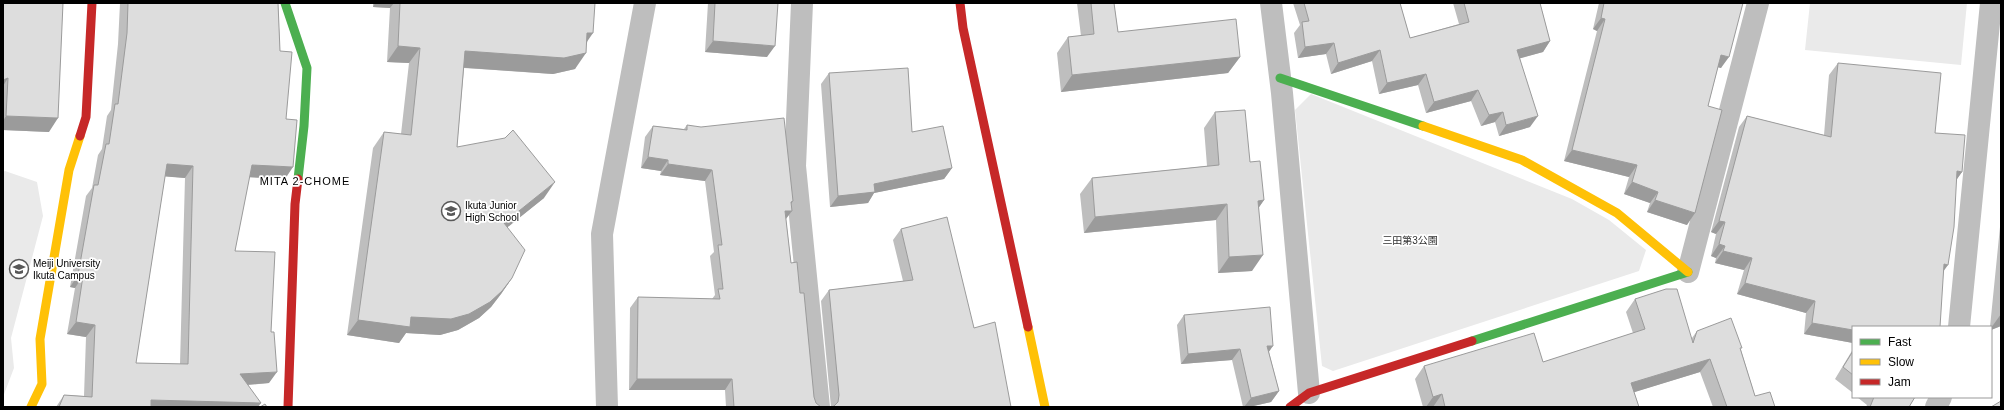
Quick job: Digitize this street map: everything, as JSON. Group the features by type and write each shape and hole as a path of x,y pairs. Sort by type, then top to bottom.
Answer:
{"street":[{"path":"31,407 42,384 40,339 69,170 86,117 92,3"},
{"path":"284,3 307,68 304,126 295,204 288,407"},
{"path":"607,407 602,234 645,3"},
{"path":"802,3 795,166 819,407"},
{"path":"960,3 963,28 1045,407"},
{"path":"1271,3 1280,78 1308,393"},
{"path":"1688,272 1758,3"},
{"path":"1959,326 1990,3"},
{"path":"1280,78 1522,160 1617,213 1688,272"},
{"path":"1290,407 1308,393 1688,272"},
{"path":"1936,407 1940,398"}],"green space":[{"path":"1810,3 1967,3 1961,65 1805,50"},
{"name":"三田第3公園","path":"1311,94 1572,199 1609,220 1646,250 1639,271 1333,371 1322,366 1295,110"},
{"path":"5,171 37,182 43,216 11,338 14,368 3,397 3,172"}],"building":[{"path":"3,3 63,3 58,118 6,116 8,78 3,80"},
{"path":"128,3 278,3 280,51 292,52 286,119 297,120 293,167 252,165 235,251 275,252 271,332 274,332 277,372 240,374 261,403 151,400 151,407 59,407 64,395 92,397 95,325 76,322 83,276 78,275 94,185 98,185 106,144 109,144 115,104 118,104 127,33","holes":["167,164 193,166 188,364 136,363"]},
{"path":"400,3 595,3 593,33 587,33 586,53 564,58 465,51 457,147 505,138 513,130 555,182 504,223 525,250 512,278 502,291 490,302 469,314 451,319 411,317 410,327 358,320 384,132 411,135 420,48 398,46"},
{"path":"715,3 778,3 775,46 713,41"},
{"path":"1091,3 1114,3 1118,32 1236,19 1240,57 1072,75 1068,37 1094,34"},
{"path":"1304,3 1400,3 1410,38 1469,22 1464,3 1540,3 1550,41 1517,50 1538,116 1506,125 1503,112 1489,115 1478,90 1434,102 1426,74 1387,83 1380,50 1338,63 1334,43 1305,47 1302,22 1309,21"},
{"path":"1604,3 1743,3 1729,57 1721,55 1708,106 1722,110 1695,213 1655,200 1658,192 1632,182 1637,165 1572,150 1605,19 1601,18"},
{"path":"1838,63 1941,73 1935,133 1965,135 1962,172 1957,171 1954,227 1948,265 1944,264 1940,326 1852,326 1852,330 1812,323 1815,301 1745,283 1752,258 1723,251 1725,246 1719,244 1725,222 1719,221 1747,116 1831,137"},
{"path":"908,68 912,132 943,126 952,168 874,184 875,192 838,196 829,73"},
{"path":"1245,110 1250,162 1260,161 1264,200 1258,201 1263,255 1229,257 1227,204 1095,217 1092,178 1219,165 1215,112"},
{"path":"784,118 793,201 791,202 792,211 785,211 791,263 797,262 800,293 804,293 814,397 816,403 821,407 734,407 732,379 637,379 638,297 720,299 718,289 723,289 718,245 722,245 712,170 668,164 668,160 648,157 653,126 687,130 687,125 701,127"},
{"path":"947,217 974,328 995,322 1011,407 832,407 838,402 839,395 829,290 913,280 901,229"},
{"path":"1666,289 1677,289 1693,343 1697,331 1731,318 1742,348 1740,348 1755,396 1770,392 1775,407 1727,407 1710,359 1631,383 1639,407 1445,407 1442,394 1433,397 1424,366 1534,333 1543,362 1645,329 1635,299"},
{"path":"1270,307 1273,346 1267,346 1279,391 1251,398 1240,349 1188,354 1184,315"},
{"path":"1852,353 1852,374 1843,367"},
{"path":"1874,398 1914,398 1909,407 1870,407"},
{"path":"2001,401 2001,407 1991,407"},
{"path":"265,404 267,407 260,407"}],"traffic: fast":[{"path":"285,3 307,68 304,126 298,179"},
{"path":"1280,78 1423,126"},
{"path":"1472,341 1688,272"}],"traffic: slow":[{"path":"1423,126 1522,160 1617,213 1688,272"},
{"path":"31,407 42,384 40,339 69,170 80,136"},
{"path":"1028,327 1045,407"}],"traffic: jam":[{"path":"80,136 86,117 92,3"},
{"path":"960,3 963,28 1028,327"},
{"path":"288,407 295,204 298,179"},
{"path":"1290,407 1309,393 1472,341"}],"place":[{"name":"Ikuta Junior High School","path":"451,211"},
{"name":"Meiji University Ikuta Campus","path":"19,269"}],"district":[{"name":"MITA 2-CHOME","path":"305,181"}]}
